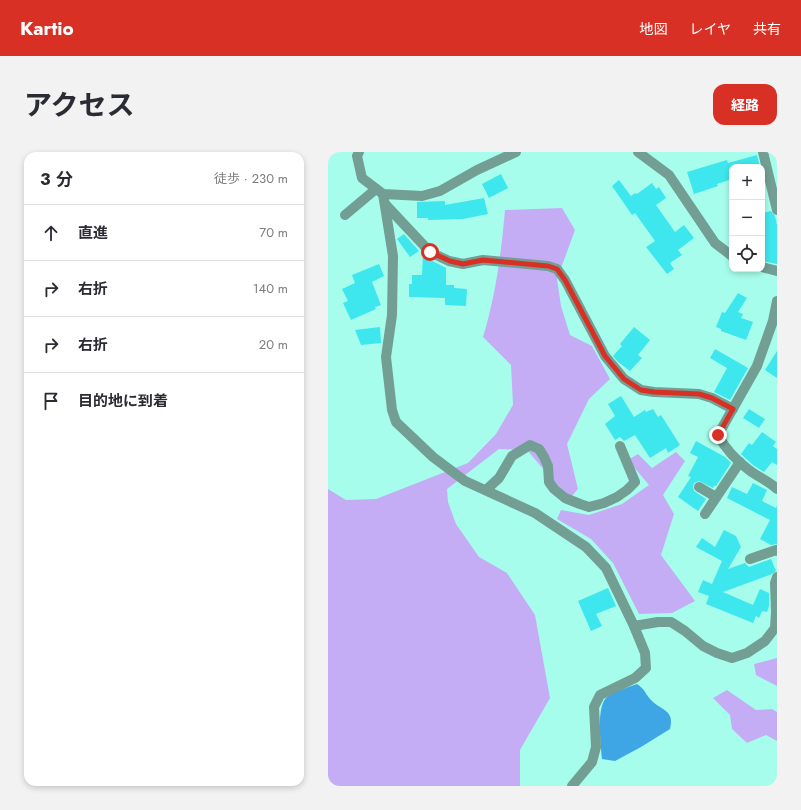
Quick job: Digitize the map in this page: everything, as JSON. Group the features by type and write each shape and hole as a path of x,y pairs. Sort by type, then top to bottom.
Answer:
{"street":[{"path":"359,152 357,156 362,178 380,191 422,196 440,191 476,170 516,152"},
{"path":"638,152 668,175 715,243 729,254"},
{"path":"763,152 777,210"},
{"path":"380,191 385,204 393,256 392,315 386,357 392,410 396,422 433,457 465,481 535,513 586,547 606,568 634,626 645,653 646,668 635,678 600,695 594,707 596,748 592,762 572,786"},
{"path":"346,215 380,191"},
{"path":"385,204 430,252 450,261 463,264 483,260 548,266 557,269 565,280 605,356 624,379 641,390 699,394 712,398 733,409"},
{"path":"765,268 777,271"},
{"path":"777,301 774,326 757,366 718,435 724,445 748,470 772,484 777,489"},
{"path":"486,490 499,478 512,456 530,445 539,449 548,466 549,482 565,498 589,507 604,503 622,493 635,482 620,446"},
{"path":"705,514 740,462"},
{"path":"699,487 716,497"},
{"path":"750,559 776,550 777,551"},
{"path":"634,626 658,622 671,622 703,646 717,653 732,658 747,653 765,641 775,628 775,583 777,577"}],"shaded area":[{"path":"562,208 575,230 557,279 561,306 570,335 592,346 610,379 589,399 567,444 578,489 569,499 527,450 499,449 447,489 448,502 456,524 479,557 507,573 535,615 550,698 520,750 520,786 328,786 328,489 346,500 376,499 468,463 496,434 513,405 511,365 483,337 497,274 505,210"},
{"path":"676,452 685,461 663,495 674,514 661,555 695,601 672,613 639,614 613,563 591,539 557,519 561,510 589,515 622,504 649,485 628,460 638,454 652,468"},
{"path":"777,658 777,686 756,675 754,664"},
{"path":"727,690 756,710 772,709 777,712 777,741 766,735 747,743 732,729 730,715 713,698"}],"water":[{"path":"637,684 655,704 669,714 671,718 670,729 615,761 602,759 600,718 603,703 606,698 612,694"}],"building":[{"path":"757,155 759,164 729,164 729,180 717,184 718,186 694,194 687,172 727,160 728,163"},
{"path":"501,174 508,188 489,198 482,184"},
{"path":"619,180 631,196 635,193 637,194 652,183 656,189 659,187 666,198 656,205 675,232 684,225 694,238 678,250 682,255 670,263 674,269 667,274 646,247 655,241 635,213 632,215 612,186"},
{"path":"484,198 488,214 463,219 428,220 428,218 417,218 417,202 445,201 445,205"},
{"path":"771,211 775,216 777,225 777,264 765,262 765,212"},
{"path":"404,234 419,251 410,257 397,239"},
{"path":"423,256 446,268 446,285 454,285 454,288 467,289 466,306 445,305 445,298 409,297 409,284 412,284 412,275 422,275"},
{"path":"379,264 384,276 372,282 381,305 375,307 376,309 351,320 343,303 348,301 342,289 355,283 352,275"},
{"path":"738,293 747,298 738,312 743,314 741,318 753,322 746,340 721,331 721,329 716,327 722,312 725,313"},
{"path":"380,327 381,343 361,345 355,330"},
{"path":"634,327 650,340 638,355 642,358 630,371 613,356 622,346 620,344"},
{"path":"715,349 748,368 730,400 714,392 727,368 710,358"},
{"path":"777,351 777,378 765,370"},
{"path":"621,396 634,417 645,410 646,412 653,409 658,417 661,415 680,445 668,453 666,448 650,458 635,435 624,441 620,437 615,440 605,424 615,416 608,404"},
{"path":"749,409 765,419 759,428 743,418"},
{"path":"762,432 776,442 773,446 777,449 777,465 772,462 764,472 753,465 741,454 749,443 752,445"},
{"path":"696,441 725,457 731,463 716,486 713,488 699,481 694,483 694,491 706,499 698,511 678,497 691,477 688,476 698,457 690,453"},
{"path":"753,483 767,490 762,501 776,508 777,505 777,544 771,545 760,539 770,520 727,498 732,487 747,494"},
{"path":"724,530 736,536 741,547 728,569 745,563 749,567 771,559 776,571 772,574 723,592 753,605 760,589 769,593 769,606 767,612 762,611 759,618 756,616 753,623 706,604 709,596 698,592 703,580 712,584 722,561 696,547 702,538 715,547"},
{"path":"608,588 616,606 596,614 602,626 591,631 578,601"}],"route":[{"path":"430,252 450,261 463,264 483,260 548,266 557,269 565,280 605,356 624,379 641,390 699,394 712,398 733,409 718,435"}]}
